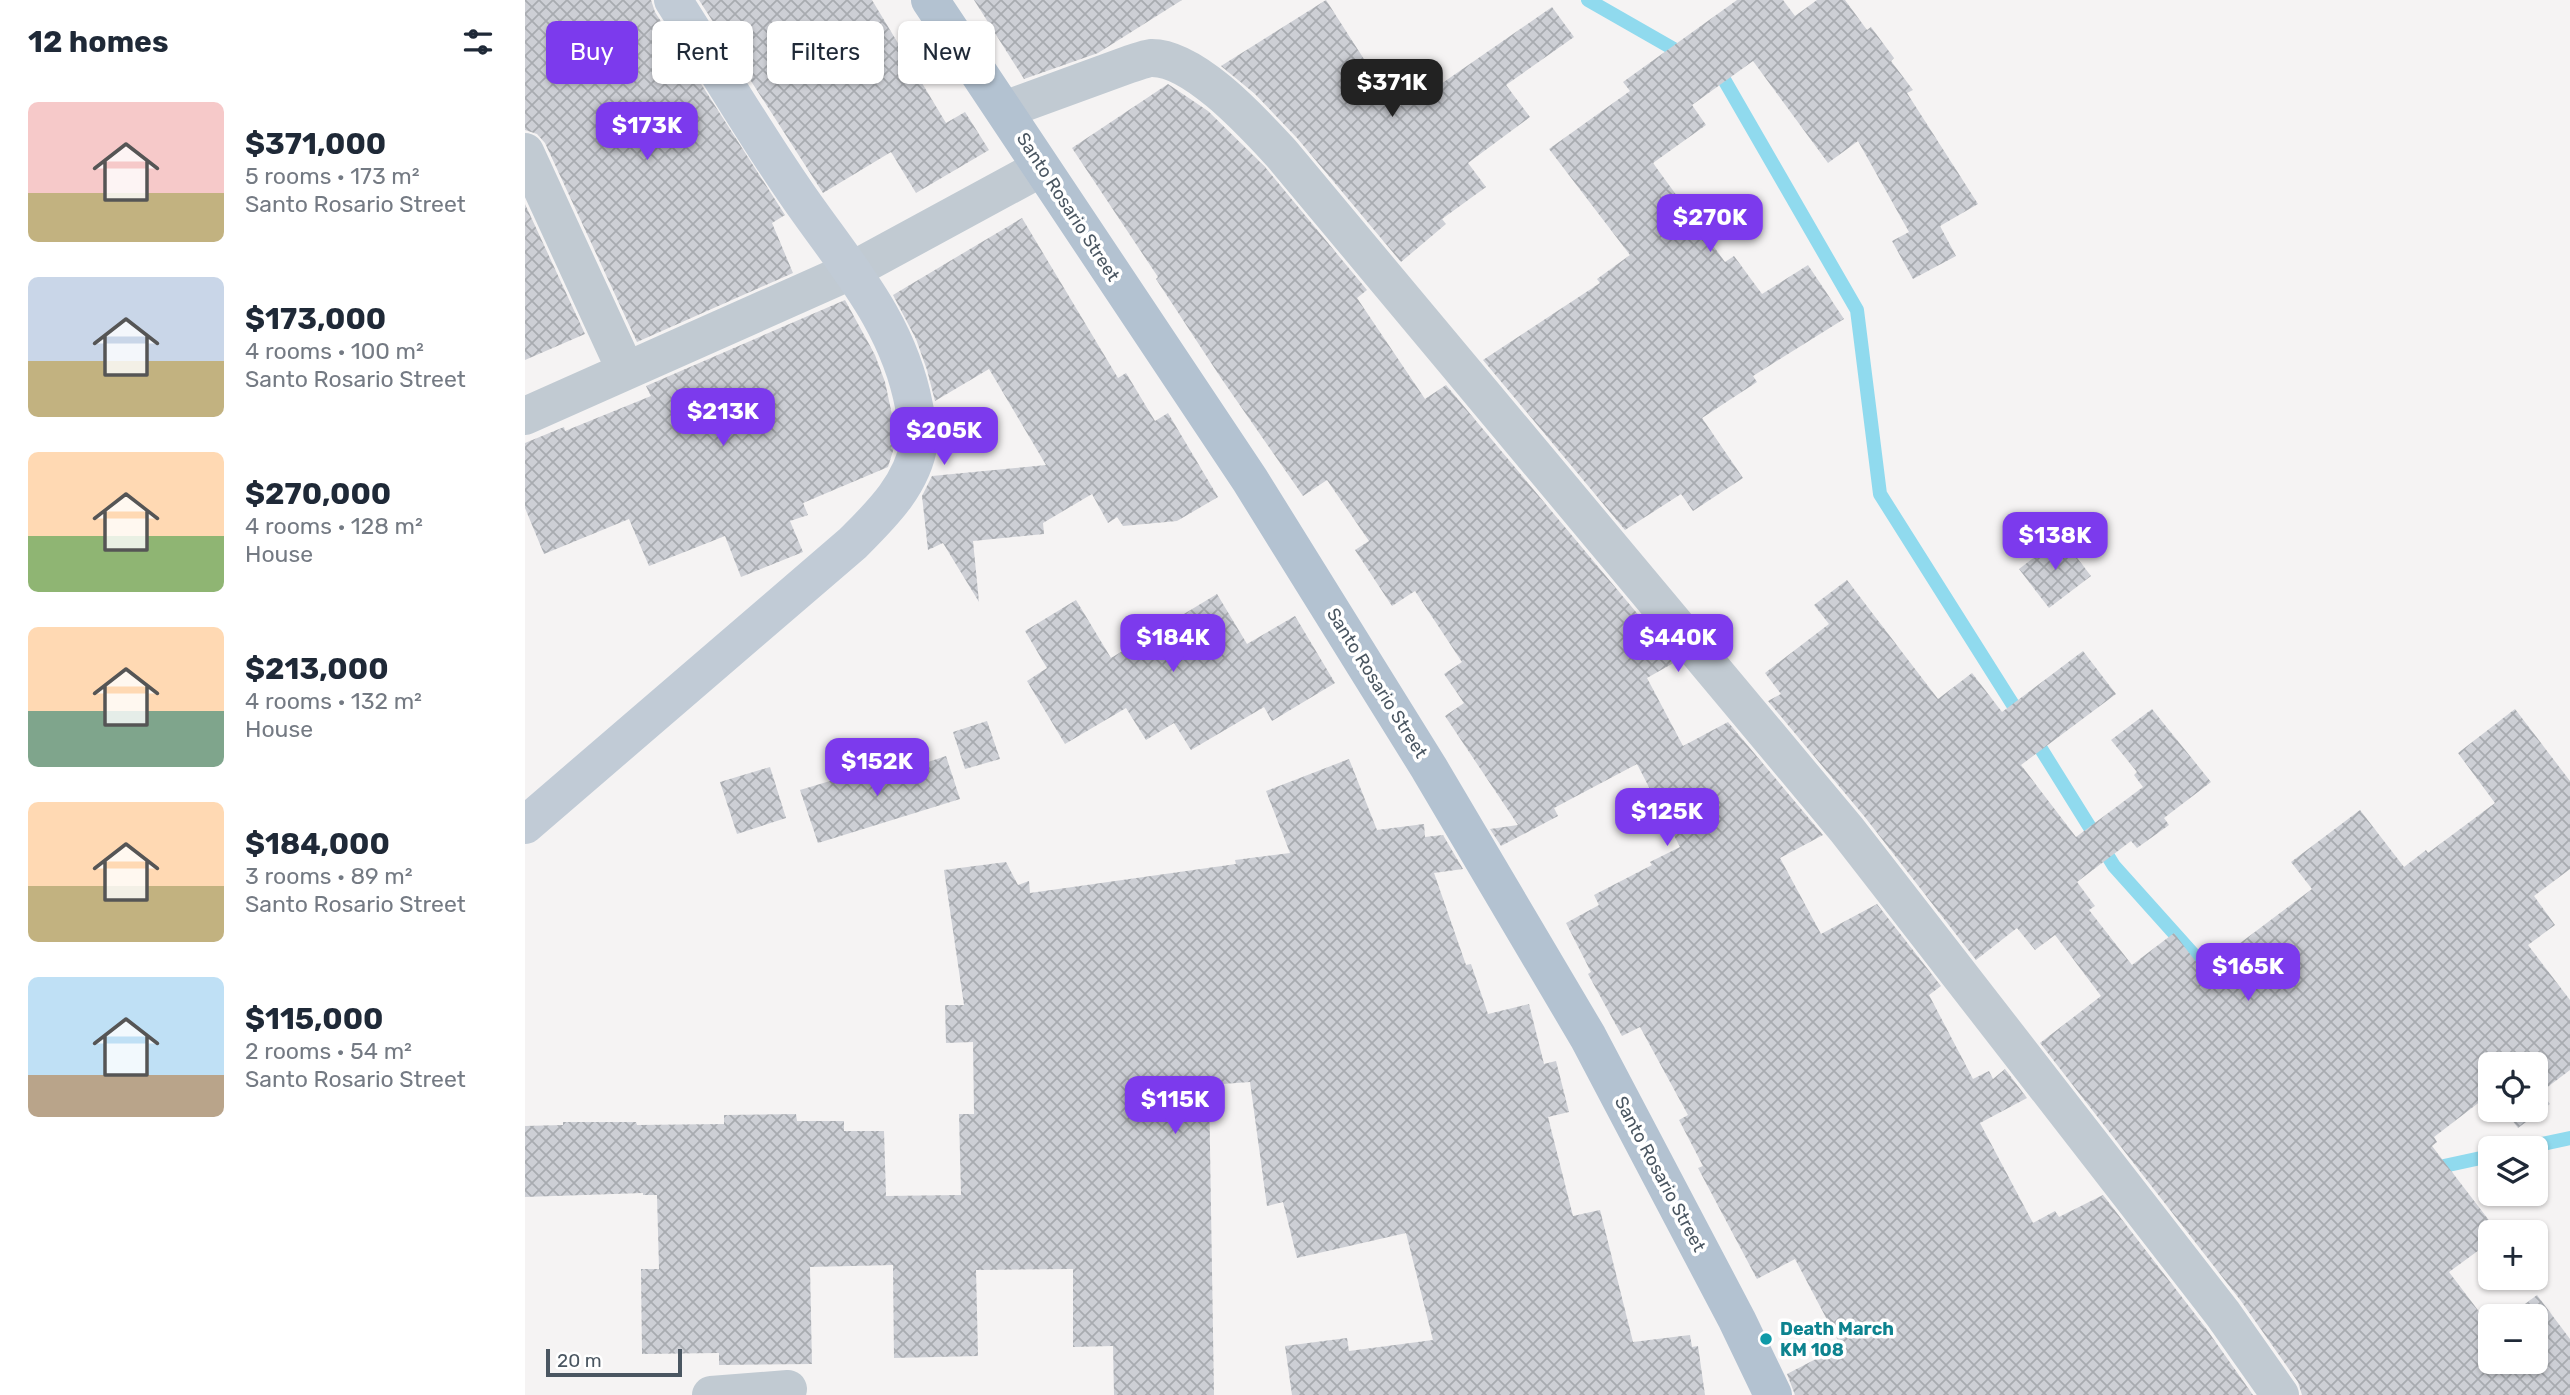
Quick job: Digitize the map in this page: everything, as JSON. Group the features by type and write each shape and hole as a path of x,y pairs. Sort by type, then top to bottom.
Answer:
{"main road":[{"name":"Santo Rosario Street","path":"930,0 1250,480 1429,768 1588,1038 1773,1395"}],"street":[{"path":"525,825 853,543 886,510 904,483 916,458 920,439 911,389 898,349 877,308 853,270 796,193 673,0"},
{"path":"1004,110 1151,58 1168,61 1186,70 1235,105 1281,153 1847,830 2214,1303 2280,1395"},
{"path":"525,152 626,371"},
{"path":"525,416 853,270 1041,168"},
{"path":"711,1395 788,1390"}],"building":[{"path":"525,0 651,0 661,21 652,21 652,84 701,84 785,215 772,223 793,273 637,342 545,143 537,134 525,130"},
{"path":"699,0 872,0 898,43 898,84 923,84 946,123 965,112 989,150 916,193 891,152 823,193 753,84 753,21 712,21"},
{"path":"974,0 1182,0 1098,53 1024,79 995,33 995,21 987,21"},
{"path":"1326,0 1396,109 1424,89 1428,93 1552,7 1574,37 1506,85 1530,117 1468,163 1486,187 1442,219 1446,224 1401,262 1297,138 1255,94 1221,66"},
{"path":"1737,0 1783,0 1795,16 1817,0 1845,0 1867,30 1871,27 1894,58 1891,61 1913,90 1907,93 1978,204 1940,226 1956,256 1913,279 1892,241 1909,232 1858,141 1828,163 1753,61 1692,105 1706,125 1653,163 1725,262 1734,256 1762,294 1808,265 1844,319 1753,376 1757,382 1702,418 1743,478 1693,511 1681,494 1625,530 1483,360 1600,283 1597,279 1630,255 1549,149 1630,91 1623,82"},
{"path":"1168,84 1208,111 1265,167 1367,290 1357,298 1425,399 1446,385 1677,661 1647,678 1683,746 1728,722 1823,835 1780,858 1821,934 1877,904 1941,986 1929,995 1973,1079 1989,1071 1993,1079 2005,1069 2027,1098 1980,1123 2033,1223 2055,1211 2059,1217 2103,1195 2205,1327 2253,1395 1795,1395 1787,1374 1841,1346 1795,1259 1757,1279 1698,1168 1703,1166 1679,1120 1688,1115 1640,1027 1622,1036 1588,974 1591,972 1566,923 1599,905 1594,895 1680,847 1637,764 1554,808 1558,816 1501,846 1490,829 1518,825 1445,716 1464,703 1444,674 1462,662 1415,591 1392,606 1355,550 1369,541 1327,480 1303,496 1221,378 1072,148"},
{"path":"525,204 585,334 525,360"},
{"path":"1022,218 1118,378 1126,373 1155,421 1168,413 1218,497 1177,521 1123,526 1117,517 1108,523 1092,494 1043,523 1044,534 973,541 979,602 943,543 928,550 922,496 932,476 1046,465 989,369 935,401 916,339 893,295"},
{"path":"845,300 875,355 885,382 897,438 888,467 803,503 808,515 790,521 803,552 741,577 725,536 649,566 629,519 544,554 525,508 525,443 564,427 565,431 651,396 646,386"},
{"path":"2061,537 2091,576 2049,608 2019,569"},
{"path":"1847,580 1938,699 1972,673 2002,712 2083,651 2116,694 2021,765 2076,837 2143,787 2134,775 2137,772 2111,740 2152,709 2211,782 2164,818 2169,825 2137,848 2131,841 2077,882 2095,906 2089,910 2132,965 2174,933 2203,971 2312,889 2291,862 2360,810 2404,867 2426,850 2428,853 2495,803 2458,753 2515,709 2570,781 2570,869 2534,896 2555,925 2528,945 2570,1000 2570,1070 2548,1087 2548,1052 2478,1052 2478,1103 2434,1137 2437,1142 2432,1146 2489,1220 2478,1220 2478,1251 2449,1272 2478,1310 2478,1374 2548,1374 2548,1310 2570,1339 2570,1395 2302,1395 2298,1382 2241,1301 2040,1043 2101,996 2055,935 2035,950 2017,928 1976,960 1864,816 1768,701 1781,694 1765,673 1829,624 1814,605"},
{"path":"1217,594 1247,644 1295,616 1335,683 1272,721 1264,707 1191,750 1174,723 1146,740 1126,708 1065,744 1027,681 1047,668 1025,631 1076,600 1111,658"},
{"path":"987,721 1000,759 965,769 953,732"},
{"path":"946,756 960,799 818,843 800,790 870,769 874,780"},
{"path":"1349,759 1377,830 1424,824 1425,837 1443,835 1463,869 1434,873 1466,965 1471,964 1488,1014 1529,1004 1544,1064 1556,1061 1569,1112 1548,1117 1573,1216 1600,1210 1633,1342 1690,1335 1692,1347 1698,1346 1705,1395 1292,1395 1285,1346 1347,1338 1349,1351 1433,1340 1406,1233 1297,1258 1283,1202 1267,1206 1250,1082 1209,1085 1214,1395 1114,1395 1113,1346 1073,1347 1073,1269 976,1270 978,1356 894,1358 893,1265 810,1267 812,1364 719,1365 719,1353 642,1354 641,1269 659,1269 657,1195 643,1193 525,1197 525,1126 563,1125 563,1122 724,1124 724,1115 796,1114 797,1121 844,1121 844,1131 884,1131 886,1196 961,1195 959,1114 974,1114 973,1042 946,1043 945,1005 964,1005 944,870 1006,862 1018,885 1029,881 1030,893 1236,864 1235,860 1290,853 1266,791"},
{"path":"770,767 786,818 737,834 720,782"},
{"path":"2513,1122 2526,1122 2518,1128"},
{"path":"2537,1295 2544,1304 2525,1304"}],"waterway":[{"path":"1588,0 1686,56"},
{"path":"1713,71 1722,76 1857,310 1880,494 2022,719"},
{"path":"2033,736 2114,866 2218,982"},
{"path":"2548,1143 2570,1138"},
{"path":"2430,1169 2478,1159"}],"place":[{"name":"Death March KM 108","path":"1766,1339"}]}
